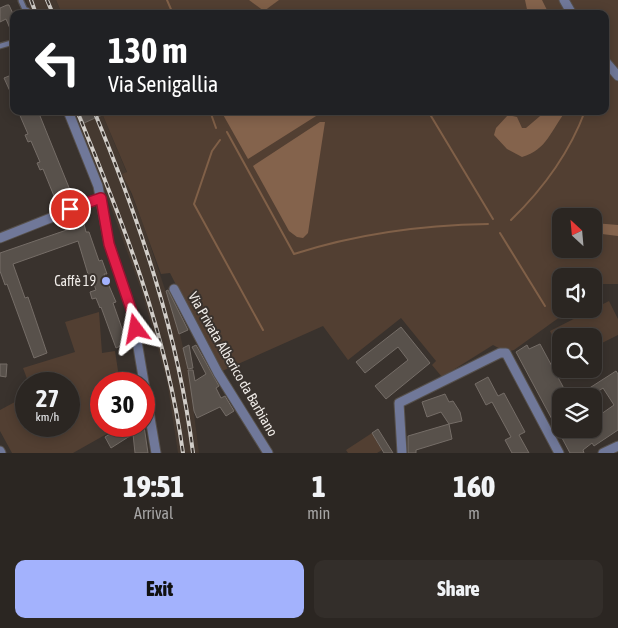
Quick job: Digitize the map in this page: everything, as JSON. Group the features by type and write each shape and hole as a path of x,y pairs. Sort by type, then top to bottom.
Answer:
{"street":[{"path":"609,66 618,76"},
{"path":"70,115 101,198 109,244 132,312 156,453"},
{"path":"0,238 101,198"},
{"name":"Via Privata Alberico da Barbiano","path":"174,289 218,373 268,453"},
{"path":"402,453 402,424 398,407 399,403 500,353 506,353 559,453"},
{"path":"603,453 618,446"}],"shaded area":[{"path":"26,0 56,0 60,10 30,10"},
{"path":"56,0 559,0 565,10 60,10"},
{"path":"249,0 279,0 265,10"},
{"path":"525,0 542,0 547,10 527,10"},
{"path":"563,0 618,0 618,77 609,67 609,10 568,10"},
{"path":"609,72 618,82 618,284 602,284 602,268 552,268 552,318 558,318 514,350 506,352 493,345 442,377 432,365 436,361 401,318 348,360 323,326 220,372 170,273 161,274 132,194 122,174 127,172 103,115 609,115"},
{"path":"74,115 103,115 127,173 123,174 142,221 180,334 189,374 199,453 178,453 167,381 142,292 103,186"},
{"path":"223,115 318,115 248,159"},
{"path":"508,115 517,117 522,128 526,128 541,115 563,115 543,144 537,150 522,157 507,149 494,135 496,128"},
{"path":"320,122 325,122 308,233 303,238 297,237 289,231 253,166"},
{"path":"602,224 618,225 618,236 602,234"},
{"path":"609,301 618,319 618,335 602,343 602,328 556,328 576,318 602,318 602,305"},
{"path":"99,312 102,353 115,351 118,372 90,372 90,437 101,437 73,453 12,453 0,431 0,410 15,402 15,437 80,437 80,372 24,372 23,368 75,352 65,322"},
{"path":"372,433 382,450 377,453 348,453 346,450"}],"building":[{"path":"9,5 11,10 10,28 6,19 0,22 0,8"},
{"path":"10,76 10,91 4,78"},
{"path":"20,115 40,115 70,190 54,196 43,169 40,170 37,163 40,162 31,141 28,142 25,135 28,134"},
{"path":"81,115 102,115 84,123"},
{"path":"84,224 86,232 89,232 99,261 102,260 107,274 104,274 116,302 113,303 127,343 116,348 101,307 96,298 92,299 90,292 96,290 92,279 86,281 84,275 88,274 78,241 13,264 25,298 28,297 47,353 34,358 7,284 5,285 0,271 0,253"},
{"path":"168,290 188,330 179,334 166,291"},
{"path":"401,327 430,363 386,399 375,386 408,360 398,347 365,373 356,362"},
{"path":"540,344 552,366 552,378 558,378 564,388 552,388 552,419 516,352 527,345 529,349"},
{"path":"189,345 193,368 188,369 183,348"},
{"path":"196,345 219,386 216,388 221,398 225,396 234,411 226,416 220,407 197,418 194,411 188,370 193,370 195,381 206,374 192,347"},
{"path":"0,364 7,364 6,377 0,376"},
{"path":"616,371 618,374 618,430 594,446 592,443 583,450 584,453 570,453 562,438 602,438 602,413 614,405 603,388 589,388"},
{"path":"488,377 498,396 504,393 525,432 519,435 529,453 512,453 505,440 511,437 492,402 486,405 475,384"},
{"path":"445,394 449,402 453,401 460,412 462,421 449,424 441,412 427,417 422,402"},
{"path":"449,424 452,439 416,450 416,453 408,453 408,436"},
{"path":"378,429 393,453 384,453 372,433"},
{"path":"105,437 128,437 111,448"},
{"path":"133,437 146,437 148,453 135,453"}],"waterway":[{"path":"167,0 171,10"},
{"path":"211,115 216,128"},
{"path":"430,115 493,219"},
{"path":"511,220 534,196 554,170 571,142 584,115"},
{"path":"227,132 294,254 341,241 390,232 439,226 488,224"},
{"path":"220,140 212,151 194,204 263,330"},
{"path":"500,233 545,306"}],"railway":[{"path":"31,0 35,10"},
{"path":"47,0 51,10"},
{"path":"79,115 127,237 154,321 166,364 183,453"},
{"path":"96,115 127,194 155,279 178,365 193,453"}],"place":[{"name":"Caffè 19","path":"106,281"}],"route":[{"path":"70,209 101,198 109,244 136,329"}]}
